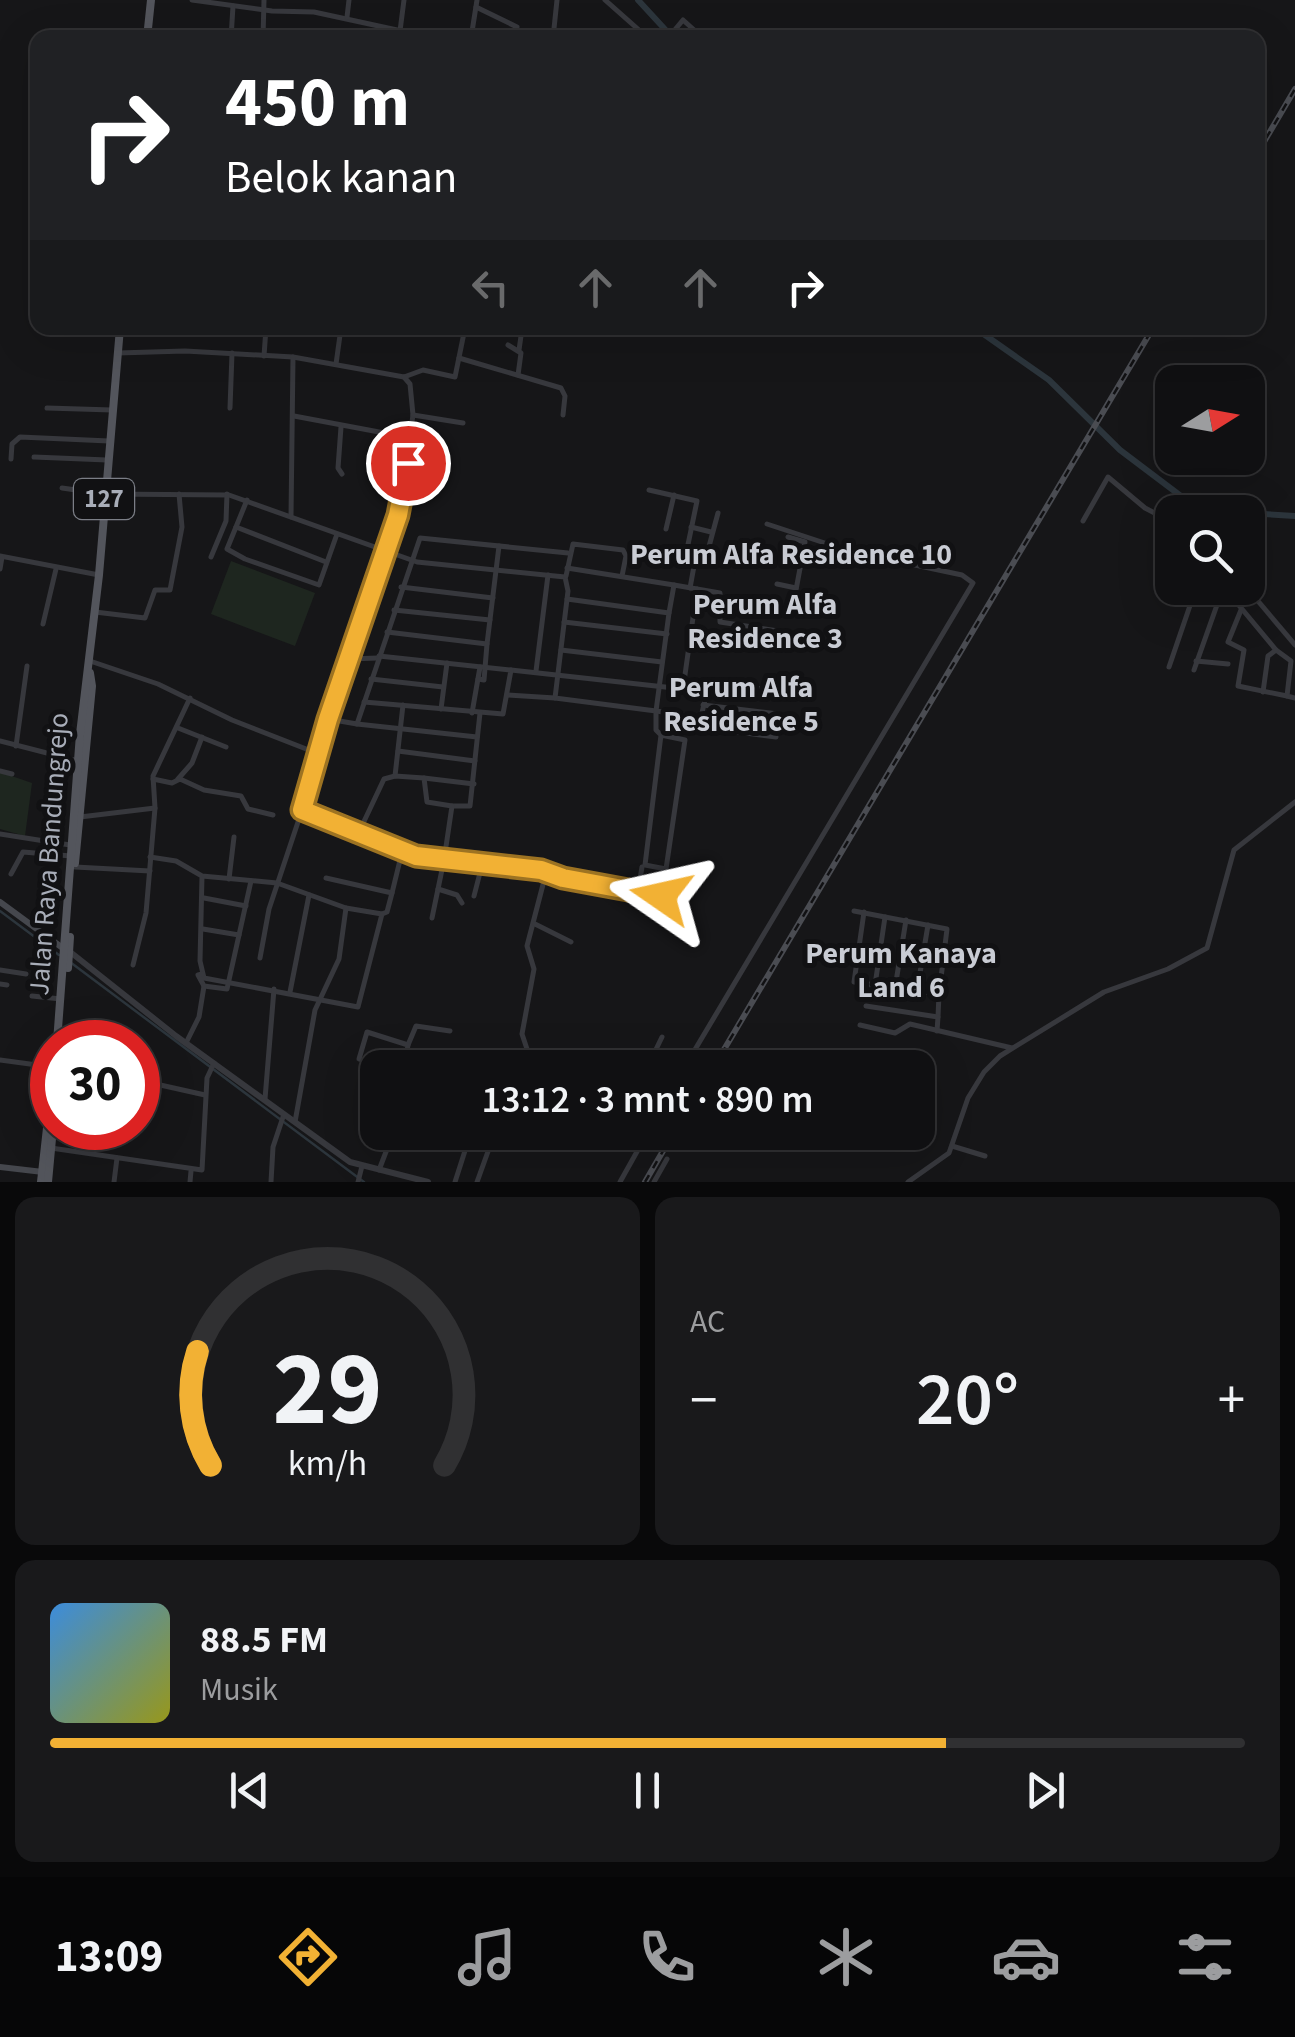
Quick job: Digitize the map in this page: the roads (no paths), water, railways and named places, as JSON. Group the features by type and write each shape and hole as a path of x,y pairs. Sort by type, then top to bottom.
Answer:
{"main road":[{"path":"148,30 151,0"},
{"name":"Jalan Raya Bandungrejo","path":"73,871 78,761 99,575 119,335"},
{"name":"Jalan Raya Bandungrejo","path":"62,1020 92,686 90,666"},
{"path":"0,902 66,956"},
{"name":"Jalan Raya Bandungrejo","path":"61,1020 66,956"},
{"path":"45,1177 47,1150"},
{"path":"45,1177 51,1150"},
{"path":"0,1167 45,1177"}],"street":[{"path":"192,0 346,18 396,30"},
{"path":"262,30 264,0"},
{"path":"346,18 350,0"},
{"path":"400,30 404,0"},
{"path":"554,30 557,0"},
{"path":"605,0 639,30"},
{"path":"472,30 477,4 517,26"},
{"path":"232,30 233,6"},
{"path":"675,30 682,21 693,30"},
{"path":"264,356 266,335"},
{"path":"336,366 340,335"},
{"path":"117,354 232,353 293,357 404,378 424,370 456,376 461,335"},
{"path":"518,375 521,336"},
{"path":"508,346 519,350"},
{"path":"230,408 232,353"},
{"path":"291,517 293,357"},
{"path":"459,358 561,388 565,396 563,415"},
{"path":"260,958 277,883 328,719 398,515 413,416 410,384 404,378"},
{"path":"47,408 112,410"},
{"path":"294,416 411,438"},
{"path":"413,416 462,424"},
{"path":"342,426 338,468 342,474"},
{"path":"11,459 12,444 20,437 109,441"},
{"path":"409,456 435,462"},
{"path":"34,457 107,460"},
{"path":"1083,521 1108,477 1155,513"},
{"path":"62,488 104,494 227,494 410,560 566,578"},
{"path":"650,490 697,501 685,559 694,566 704,565 718,513"},
{"path":"95,612 145,618 156,590 170,590 182,527 179,494"},
{"path":"211,557 226,522 227,494"},
{"path":"666,529 674,495"},
{"path":"247,500 228,552 244,559 321,584 338,534"},
{"path":"695,1050 973,584 962,575 849,551 767,524"},
{"path":"236,527 328,562"},
{"path":"691,527 711,532"},
{"path":"357,724 410,560 422,537 568,553"},
{"path":"720,601 792,611 805,542 788,537"},
{"path":"556,698 568,599 568,553 573,544 620,549 626,556 622,576"},
{"path":"472,712 478,679 484,680 482,667 499,546"},
{"path":"0,569 1,556 99,575"},
{"path":"782,561 800,566"},
{"path":"348,659 379,657 684,687 694,566"},
{"path":"567,568 720,592 720,622 792,633"},
{"path":"43,624 56,569"},
{"path":"536,671 548,576"},
{"path":"777,584 796,588"},
{"path":"661,735 645,865 666,868 685,740 661,735 656,730 674,586"},
{"path":"401,587 493,598"},
{"path":"568,599 670,613"},
{"path":"1168,667 1190,605"},
{"path":"1194,670 1217,605"},
{"path":"1238,605 1276,650 1292,662 1287,696"},
{"path":"1262,605 1295,645"},
{"path":"394,610 490,620"},
{"path":"1241,610 1228,642 1244,650 1238,685 1295,698"},
{"path":"564,622 667,634"},
{"path":"387,632 488,644"},
{"path":"561,650 663,662"},
{"path":"1262,692 1268,656 1276,650"},
{"path":"1196,660 1228,664"},
{"path":"441,709 447,663"},
{"path":"16,746 27,666"},
{"path":"90,666 190,698 232,720 320,754"},
{"path":"363,702 503,715 511,670"},
{"path":"370,678 443,687"},
{"path":"776,736 700,725 709,683 781,691"},
{"path":"506,695 701,717"},
{"path":"132,965 146,914 155,808 152,779 158,759 178,728 190,698"},
{"path":"395,776 403,705"},
{"path":"704,705 778,714"},
{"path":"424,778 427,802 470,806 480,713"},
{"path":"328,719 477,737"},
{"path":"178,728 226,747"},
{"path":"152,779 172,783 178,780 192,762 202,736"},
{"path":"0,741 78,761"},
{"path":"398,751 476,761"},
{"path":"0,770 12,774"},
{"path":"359,832 382,781 395,776 474,784"},
{"path":"178,780 204,790 241,796 248,809 273,815"},
{"path":"908,1182 941,1160 952,1146 976,1085 984,1072 1012,1048 1122,983 1168,969 1203,951 1212,942 1234,850 1295,802"},
{"path":"432,918 452,806"},
{"path":"80,817 155,808"},
{"path":"302,810 402,852 541,870 684,901"},
{"path":"0,834 72,846"},
{"path":"229,879 234,837"},
{"path":"11,874 25,852 71,856"},
{"path":"150,857 176,861 202,876 277,883 346,908 382,914 387,912 402,852"},
{"path":"474,896 482,865"},
{"path":"638,892 642,867"},
{"path":"73,871 150,871"},
{"path":"528,1050 522,1030 534,969 527,950 546,874"},
{"path":"202,876 202,974 210,982 290,992 355,1008 360,1005 382,914"},
{"path":"326,878 392,892"},
{"path":"204,986 227,990 251,881"},
{"path":"438,889 457,895 462,902"},
{"path":"290,992 310,895"},
{"path":"204,898 246,906"},
{"path":"296,1122 315,1010 339,959 346,908"},
{"path":"854,911 948,930 937,1031"},
{"path":"864,912 853,981 939,994"},
{"path":"874,985 885,917"},
{"path":"896,988 906,920"},
{"path":"535,924 571,942"},
{"path":"917,991 928,925"},
{"path":"203,929 239,935"},
{"path":"66,956 265,1099 282,1117 296,1122 341,1156 360,1176 379,1170 428,1182"},
{"path":"0,970 26,974"},
{"path":"186,1042 199,1018 204,986 198,975 202,974"},
{"path":"265,1099 274,990"},
{"path":"32,996 61,999"},
{"path":"866,1006 938,1017"},
{"path":"860,1026 902,1033 905,1024 1012,1048"},
{"path":"407,1050 416,1026 450,1032"},
{"path":"361,1050 366,1033 408,1044"},
{"path":"656,1050 662,1037"},
{"path":"0,1060 30,1064"},
{"path":"64,1150 202,1170 205,1094 214,1063"},
{"path":"160,1085 205,1094"},
{"path":"271,1182 282,1117"},
{"path":"952,1146 985,1156"},
{"path":"379,1170 387,1150"},
{"path":"456,1182 465,1150"},
{"path":"476,1182 490,1150"},
{"path":"620,1182 638,1150"},
{"path":"114,1182 117,1158"},
{"path":"654,1182 667,1159"},
{"path":"190,1182 191,1170"}],"waterway":[{"path":"638,0 666,30"},
{"path":"985,335 1049,380 1120,450 1180,495"},
{"path":"1265,514 1295,516"},
{"path":"0,911 59,955"},
{"path":"70,962 364,1182"}],"railway":[{"path":"1265,140 1295,89"},
{"path":"724,1050 1149,335"},
{"path":"645,1182 664,1150"}],"district":[{"name":"Perum Alfa Residence 10","path":"791,554"},
{"name":"Perum Alfa Residence 3","path":"765,621"},
{"name":"Perum Alfa Residence 5","path":"741,704"},
{"name":"Perum Kanaya Land 6","path":"901,970"}]}
